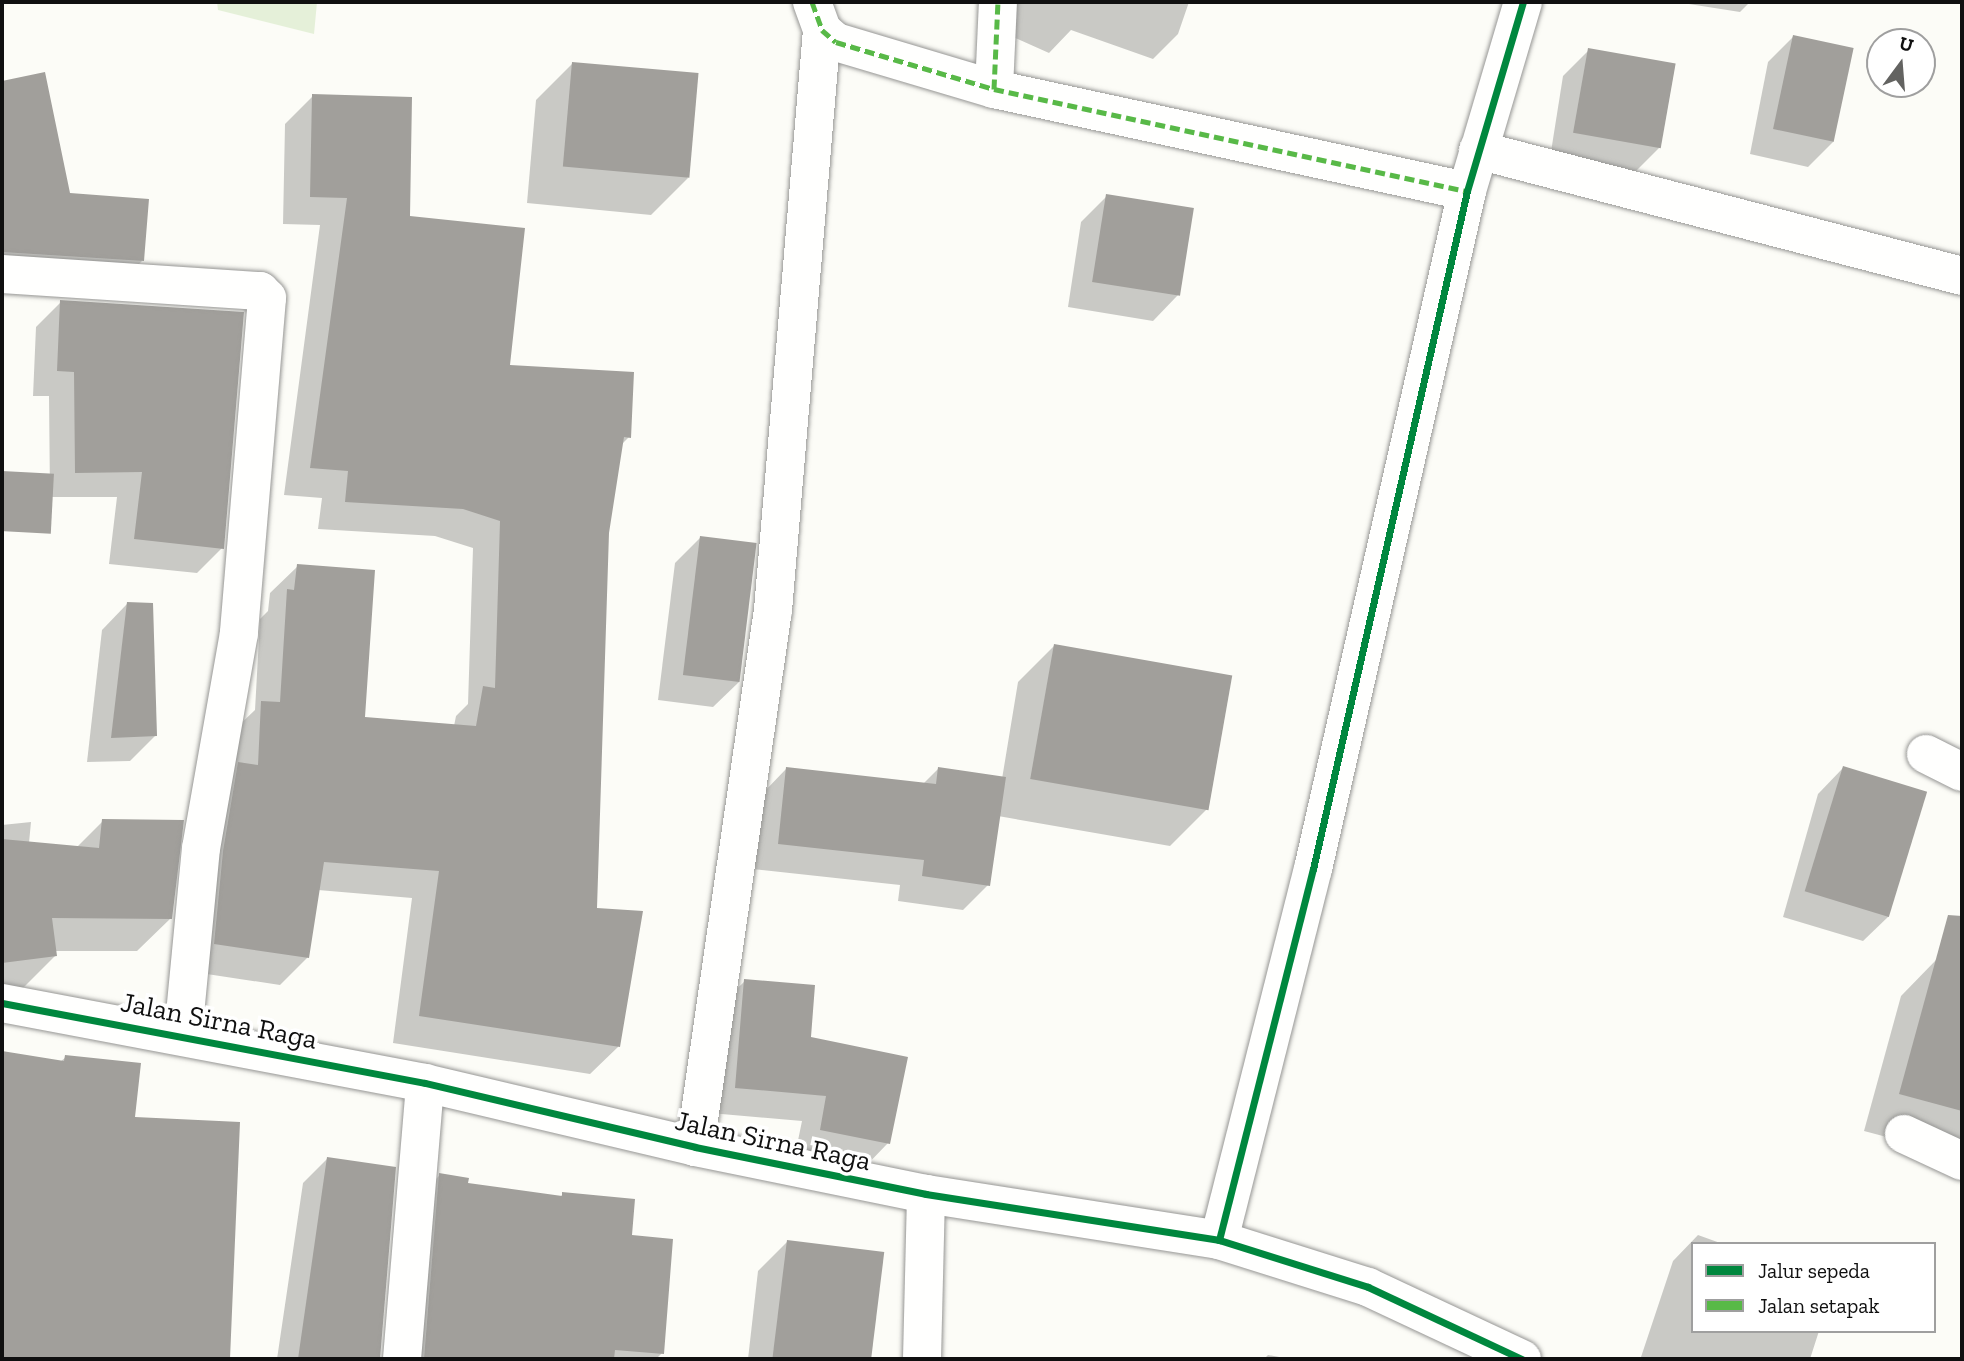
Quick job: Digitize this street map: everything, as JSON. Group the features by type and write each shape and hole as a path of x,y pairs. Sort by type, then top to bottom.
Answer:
{"street":[{"path":"994,89 998,2"},
{"path":"1219,1240 1312,869 1467,191 1523,2"},
{"path":"817,16 836,42 994,89 1467,191"},
{"path":"695,1147 774,610 817,16"},
{"path":"1478,150 1962,276"},
{"path":"2,274 260,291 267,298 239,634 201,848 183,1034"},
{"path":"1926,754 1962,772"},
{"name":"Jalan Sirna Raga","path":"2,1003 183,1034 425,1083 695,1147 926,1194 1219,1240 1368,1287 1522,1359"},
{"path":"402,1359 425,1083"},
{"path":"1904,1134 1962,1161"},
{"path":"922,1359 926,1194"}],"green space":[{"path":"217,2 317,2 314,34 218,10"}],"building":[{"path":"1793,35 1854,48 1834,142 1773,129"},
{"path":"1588,48 1676,63 1661,148 1573,133"},
{"path":"572,62 699,73 689,178 563,167"},
{"path":"45,72 70,193 149,199 144,261 2,252 2,81"},
{"path":"312,94 412,97 410,216 525,228 510,365 634,372 631,438 624,437 609,533 597,908 643,911 620,1047 419,1016 439,871 324,862 309,958 214,944 223,851 238,762 258,765 261,701 280,702 287,589 294,590 297,564 375,570 365,717 476,726 483,686 495,688 500,521 463,509 345,502 348,471 310,468 347,198 310,197"},
{"path":"1106,194 1194,208 1180,296 1092,282"},
{"path":"60,300 244,312 224,549 134,539 142,472 75,473 74,372 57,371"},
{"path":"2,471 54,474 51,534 2,531"},
{"path":"700,536 757,543 740,682 683,675"},
{"path":"127,602 153,603 157,736 111,738"},
{"path":"1054,644 1232,675 1208,810 1030,779"},
{"path":"1843,766 1927,792 1889,917 1805,891"},
{"path":"786,767 936,784 938,767 1006,777 990,886 922,876 924,860 778,844"},
{"path":"102,819 184,820 172,919 52,918 57,956 2,963 2,839 99,848"},
{"path":"1948,915 1962,916 1962,1111 1899,1094"},
{"path":"744,979 815,985 811,1037 908,1057 890,1144 820,1130 826,1096 735,1088"},
{"path":"2,1051 64,1061 65,1055 141,1063 135,1117 240,1122 230,1359 2,1359"},
{"path":"327,1157 396,1167 380,1359 298,1359"},
{"path":"439,1173 469,1178 468,1183 562,1196 562,1192 635,1199 632,1235 673,1239 664,1354 615,1350 614,1359 424,1359"},
{"path":"787,1240 884,1252 871,1359 772,1359"}],"marked path":[{"path":"812,2 822,30 836,42 994,89 1467,191"},
{"path":"994,89 998,2"}],"cycle path":[{"path":"1219,1240 1313,869 1467,191 1523,2"},
{"path":"2,1003 425,1083 695,1147 926,1194 1219,1240 1368,1287 1522,1359"}]}
